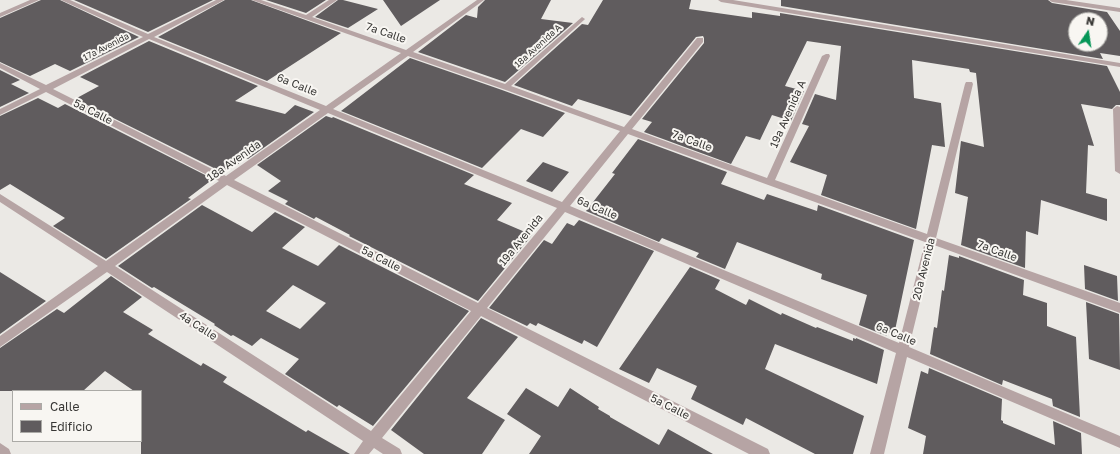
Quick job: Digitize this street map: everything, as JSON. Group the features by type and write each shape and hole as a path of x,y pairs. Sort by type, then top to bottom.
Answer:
{"street":[{"path":"0,16 36,0"},
{"name":"6a Calle","path":"64,0 149,37 564,207 1120,442"},
{"name":"17a Avenida","path":"0,112 221,0"},
{"name":"7a Calle","path":"255,0 506,87 1120,308"},
{"path":"306,18 334,0"},
{"name":"18a Avenida","path":"0,342 481,0"},
{"path":"721,0 1120,65"},
{"path":"1052,0 1120,10"},
{"name":"18a Avenida A","path":"506,87 582,19"},
{"name":"19a Avenida","path":"361,454 700,40"},
{"name":"19a Avenida A","path":"770,182 826,56"},
{"name":"5a Calle","path":"0,65 763,454"},
{"name":"20a Avenida","path":"877,454 969,84"},
{"path":"1117,109 1120,171"},
{"name":"4a Calle","path":"0,197 395,454"},
{"path":"0,450 4,454"}],"building":[{"path":"41,0 60,0 139,37 70,71 55,64 30,76 0,62 0,18"},
{"path":"74,0 213,0 148,32"},
{"path":"225,0 251,0 341,33 267,81 158,37"},
{"path":"266,0 326,0 306,13"},
{"path":"338,0 378,9 348,28 315,17"},
{"path":"383,0 440,0 401,26"},
{"path":"485,0 551,0 541,19 573,23 505,82 418,52 466,15 477,18 478,7"},
{"path":"603,0 691,0 689,9 752,18 752,12 780,16 780,13 1107,66 1120,92 1120,105 1116,105 1112,109 1081,104 1094,146 1088,145 1086,193 1107,199 1107,221 1041,200 1038,235 1026,231 1025,268 961,245 968,197 955,193 961,141 984,147 976,73 970,72 969,69 912,60 914,98 941,103 945,147 932,145 916,229 821,195 827,175 790,162 809,126 802,124 815,94 836,100 841,46 807,41 785,86 804,91 791,121 772,115 760,140 746,136 731,164 644,132 652,122 642,119 704,43 703,36 696,37 631,116 578,99 572,106 514,85 582,24 588,25"},
{"path":"781,0 1048,0 1052,3 1107,12 1068,12 1068,52 1108,52 1108,13 1120,31 1120,56 1100,53 1103,59 781,6"},
{"path":"149,41 258,86 235,101 285,114 295,105 314,112 248,159 246,158 234,167 231,166 222,172 75,99 99,86 80,77"},
{"path":"410,58 565,113 543,137 521,129 482,168 341,111"},
{"path":"0,70 20,80 11,84 29,93 0,107"},
{"path":"38,98 58,108 65,104 213,179 188,198 191,199 106,259 53,226 65,218 10,184 0,190 0,116"},
{"path":"326,116 333,117 474,175 464,184 512,203 497,220 532,235 478,301 349,236 350,235 316,217 314,219 285,204 288,201 268,191 281,181 257,165"},
{"path":"638,139 727,172 721,184 764,200 767,194 817,211 818,205 914,240 894,335 887,332 887,336 859,325 867,295 821,279 822,274 737,242 725,269 696,257 699,253 662,238 659,242 586,211 615,174 612,173"},
{"path":"543,162 569,172 552,192 526,181"},
{"path":"202,205 252,232 275,212 305,227 282,248 318,266 339,245 469,311 373,426 339,405 337,407 285,374 299,359 261,338 252,346 233,335 231,336 214,325 215,324 154,287 152,288 118,266","holes":["293,285 326,303 300,329 266,311"]},
{"path":"579,220 654,251 597,347 584,340 582,344 538,323 536,326 530,323 527,326 489,308 544,240 552,244 567,223 574,226"},
{"path":"949,255 959,258 959,256 1024,280 1023,295 1047,303 1047,326 1076,337 1080,417 1053,406 1052,399 1003,380 1002,385 930,354 934,327 937,328 942,290 944,291"},
{"path":"1084,265 1117,276 1118,301 1085,289"},
{"path":"690,267 720,280 715,289 746,305 749,299 781,315 782,313 816,328 817,327 853,341 853,338 856,338 884,350 877,384 775,344 765,369 864,416 853,454 815,454 746,418 743,425 691,399 697,386 657,368 649,383 619,369"},
{"path":"0,272 46,301 0,334"},
{"path":"111,276 142,297 123,312 153,330 148,334 201,366 203,363 227,377 223,382 306,432 308,430 350,454 141,454 142,390 133,390 105,371 84,390 0,391 0,348 57,309 64,313"},
{"path":"1086,302 1119,314 1120,370 1089,359"},
{"path":"481,318 518,337 467,398 505,420 482,454 424,454 391,430"},
{"path":"929,368 1002,399 1001,420 1003,423 1055,445 1053,421 1081,433 1082,454 923,454 926,436 908,428 921,371 928,374"},
{"path":"526,388 558,407 570,388 599,407 598,409 610,417 659,445 668,429 713,454 529,454 541,436 507,414"}]}
